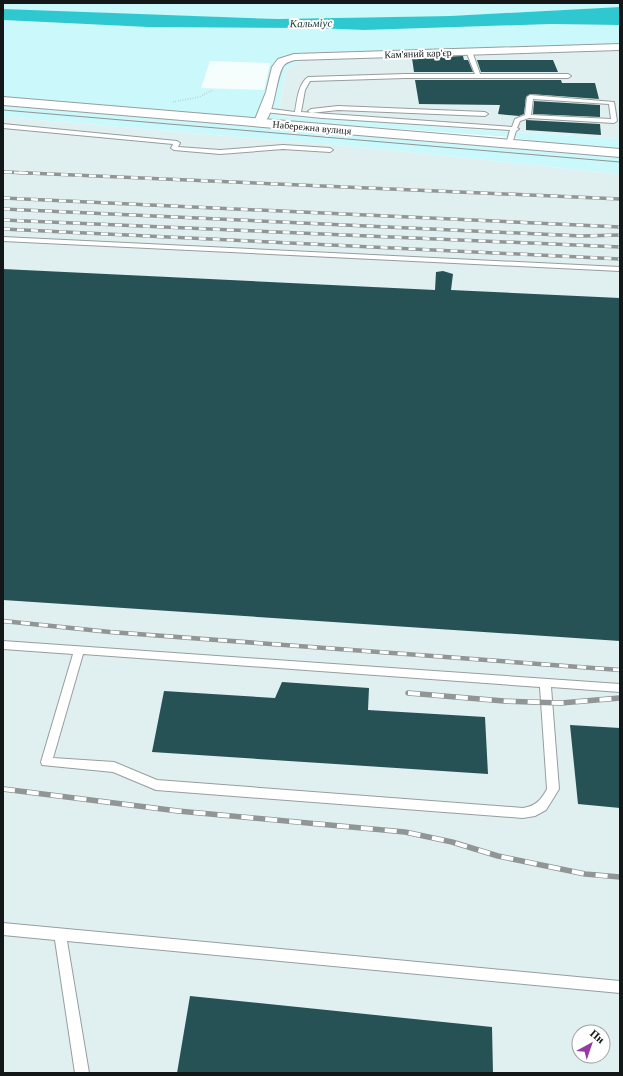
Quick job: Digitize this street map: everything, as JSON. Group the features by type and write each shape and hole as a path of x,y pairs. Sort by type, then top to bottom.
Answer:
{"highway":[{"name":"Набережна вулиця","path":"3,101 262,116 509,144 620,153"}],"street":[{"name":"Кам'яний кар'єр","path":"262,116 271,92 278,64 288,59 302,56 620,46"}],"lane":[{"path":"469,51 478,76"},
{"path":"298,112 302,90 308,79 405,76 568,76"},
{"path":"509,144 510,137 516,129 516,120 528,116 614,121 612,103 530,97 528,116"},
{"path":"262,116 338,108 485,114"},
{"path":"298,112 322,116 516,129"},
{"path":"3,126 177,143 174,148 220,152 283,147 330,150"},
{"path":"3,239 620,269"},
{"path":"3,645 620,688"},
{"path":"80,651 46,762 114,767 156,785 523,813 535,812 546,802 553,789 545,682"},
{"path":"3,929 620,987"},
{"path":"60,934 82,1073"}],"path":[{"path":"166,103 199,97 213,90"}],"shaded area":[{"path":"3,3 620,3 620,7 450,16 278,19 10,10 3,9"},
{"path":"3,20 148,27 314,28 364,30 551,24 620,25 620,51 305,60 287,68 277,116 620,139 620,148 534,141 510,137 261,119 3,97","holes":["210,61 270,63 264,90 201,88"]},
{"path":"620,51 620,139 277,116 287,68 305,60"},
{"path":"3,105 620,157 620,174 369,148 3,117"},
{"path":"3,117 369,148 620,174 620,1073 3,1073"}],"water":[{"name":"Кальміус","path":"620,7 620,25 551,24 364,30 314,28 148,27 3,20 3,9 278,19 450,16"}],"building":[{"path":"463,56 464,60 468,60 473,72 414,72 412,58"},
{"path":"477,60 553,60 558,72 481,72"},
{"path":"415,80 561,80 562,83 595,83 599,99 530,94 526,97 524,114 519,116 498,114 500,105 419,104"},
{"path":"534,101 600,105 600,117 533,114"},
{"path":"526,120 600,124 601,135 526,130"},
{"path":"3,269 435,290 436,272 443,271 453,274 451,290 620,298 620,641 3,600"},
{"path":"282,682 369,688 368,710 485,717 488,774 152,752 164,691 275,698"},
{"path":"570,725 620,728 620,808 578,804"},
{"path":"190,996 492,1027 493,1073 177,1073"}],"tram line":[{"path":"3,110 620,162"}],"railway":[{"path":"3,172 26,173"},
{"path":"5,172 26,173"},
{"path":"26,173 620,199"},
{"path":"3,198 620,227"},
{"path":"3,209 581,236 620,235"},
{"path":"3,220 620,247"},
{"path":"3,229 620,259"},
{"path":"3,621 110,632 620,670"},
{"path":"408,693 504,701 561,703 620,698"},
{"path":"3,789 178,811 405,832 452,842 498,856 585,874 620,877"}]}
